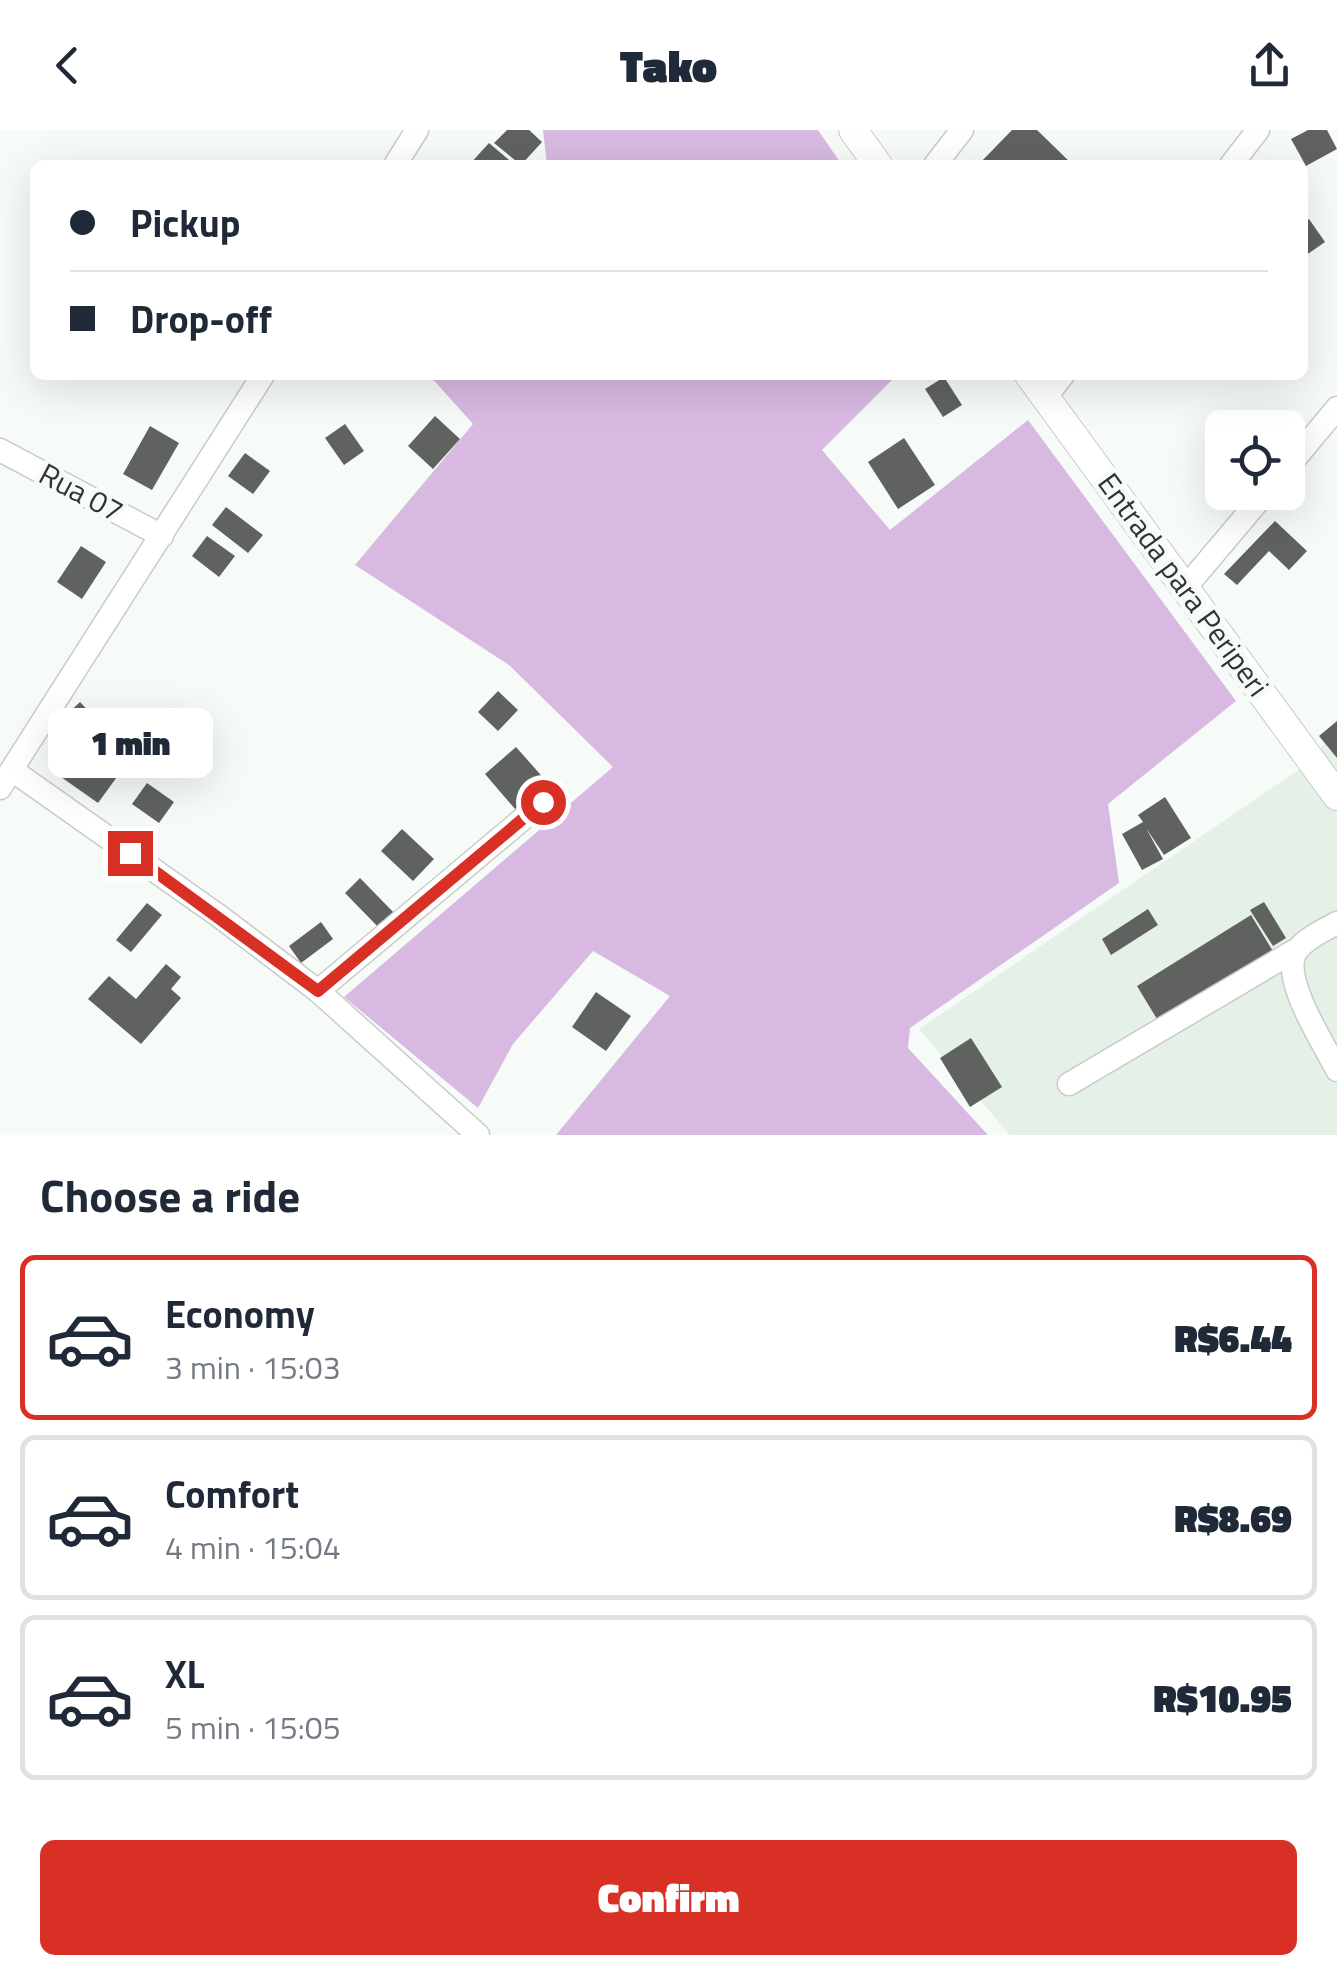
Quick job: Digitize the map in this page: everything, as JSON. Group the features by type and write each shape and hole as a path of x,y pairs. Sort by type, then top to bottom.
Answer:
{"main road":[{"path":"853,130 874,160"},
{"name":"Entrada para Periperi","path":"1037,386 1337,796"}],"street":[{"path":"398,160 417,130"},
{"path":"938,160 962,130"},
{"path":"1234,160 1258,130"},
{"path":"260,380 6,779 219,916 318,991 478,1135"},
{"path":"1305,447 1337,408"},
{"name":"Rua 07","path":"2,456 162,536"},
{"path":"1185,588 1251,510"},
{"path":"318,991 543,802"},
{"path":"1069,1084 1337,923"},
{"path":"1296,950 1290,968 1295,986 1337,1070"}],"shaded area":[{"path":"543,130 818,130 839,160 546,160"},
{"path":"433,380 892,380 822,450 890,530 1028,420 1236,701 1108,804 1119,883 910,1028 908,1048 988,1135 556,1135 670,996 593,951 513,1044 478,1108 344,997 613,767 509,665 355,565 473,424"},
{"path":"1337,725 1337,1135 1010,1135 919,1029 1313,760"}],"building":[{"path":"507,130 529,130 542,142 526,160 515,160 494,143"},
{"path":"1012,130 1037,130 1068,160 983,160"},
{"path":"1308,130 1327,130 1337,149 1308,165 1291,139"},
{"path":"489,143 509,160 474,160"},
{"path":"1308,220 1325,242 1308,254"},
{"path":"946,380 962,405 943,417 925,389"},
{"path":"435,416 460,439 433,469 408,446"},
{"path":"345,424 364,451 344,465 325,438"},
{"path":"150,426 179,443 152,490 123,474"},
{"path":"904,438 935,485 898,509 868,462"},
{"path":"245,453 270,471 253,494 228,476"},
{"path":"226,507 263,535 248,553 212,525"},
{"path":"1275,521 1307,551 1289,570 1269,551 1237,585 1224,574"},
{"path":"207,536 235,556 219,577 192,556"},
{"path":"81,546 106,562 82,599 57,582"},
{"path":"498,691 518,710 498,731 478,712"},
{"path":"80,702 102,725 84,741 63,718"},
{"path":"1337,721 1337,758 1319,736"},
{"path":"85,744 122,770 98,803 61,777"},
{"path":"516,747 547,782 515,809 485,774"},
{"path":"147,783 174,802 159,823 132,804"},
{"path":"1165,797 1191,838 1164,855 1146,828 1163,859 1142,870 1122,834 1143,822 1138,815"},
{"path":"402,829 434,859 413,881 381,851"},
{"path":"360,878 397,916 382,931 345,893"},
{"path":"1264,902 1286,938 1273,946 1250,910"},
{"path":"147,903 162,915 131,952 116,940"},
{"path":"1148,909 1158,925 1111,955 1102,939"},
{"path":"1251,915 1274,953 1160,1024 1137,986"},
{"path":"321,922 333,939 301,963 289,946"},
{"path":"166,964 181,977 171,989 181,998 141,1044 88,999 109,976 136,999"},
{"path":"596,992 631,1016 606,1051 572,1027"},
{"path":"971,1038 1002,1087 970,1107 940,1058"}],"route":[{"path":"130,853 318,991 543,802"}]}
